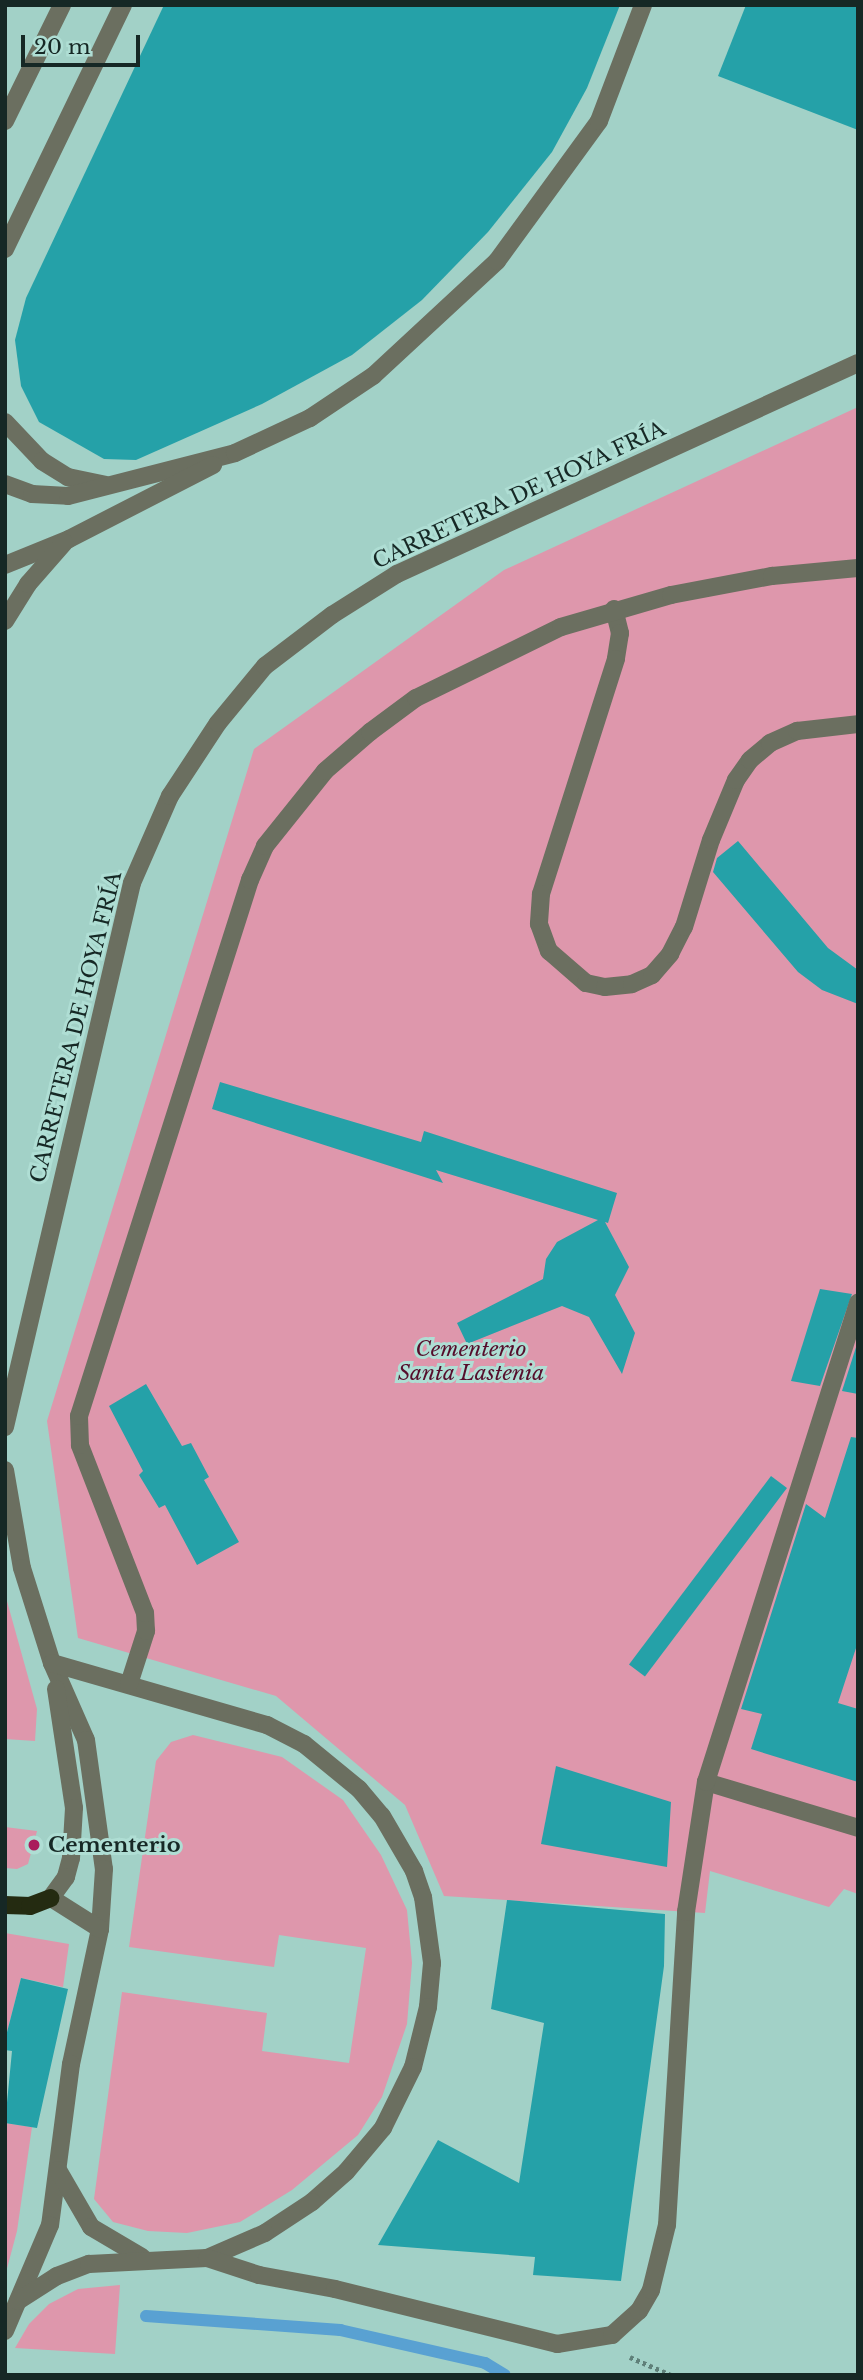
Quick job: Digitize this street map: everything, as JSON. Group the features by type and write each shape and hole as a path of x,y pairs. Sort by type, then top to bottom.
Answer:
{"main road":[{"path":"5,1905 30,1906 51,1898"}],"street":[{"path":"5,121 61,5"},
{"path":"5,249 123,5"},
{"path":"5,565 69,538 310,418 373,376 496,261 599,121 643,5"},
{"name":"CARRETERA DE HOYA FRÍA","path":"5,1427 132,883 170,796 218,723 265,666 332,615 397,574 858,363"},
{"path":"5,422 43,461 68,477 111,487"},
{"path":"5,484 32,495 68,496 235,453"},
{"path":"5,621 29,584 69,538"},
{"path":"129,1684 146,1631 145,1613 79,1445 79,1416 250,880 265,846 325,771 416,698 561,627 614,609 772,576 858,568"},
{"path":"614,609 620,634 615,659 541,894 539,924 549,951 586,983 605,988 632,984 652,975 670,954 716,828 736,780 750,760 770,743 797,731 858,724"},
{"path":"18,2301 57,2276 89,2264 145,2259 207,2258 259,2275 335,2289 522,2339 557,2344 612,2335 639,2311 650,2290 667,2225 686,1912 706,1782 858,1303"},
{"path":"5,1470 22,1568 52,1663 86,1741 104,1869 100,1929 71,2064 50,2225 5,2330"},
{"path":"52,1663 267,1726 329,1763 359,1789 402,1847 414,1871 429,1927 432,1963 421,2039 397,2104 383,2128 337,2180 288,2219 207,2258"},
{"path":"52,1663 74,1808 71,1858 66,1877 51,1898 100,1929"},
{"path":"706,1782 858,1828"},
{"path":"57,2168 90,2227 113,2244 145,2259"}],"path":[{"path":"612,2335 625,2354 671,2375"}],"green space":[{"name":"Cementerio Santa Lastenia","path":"858,407 858,1894 844,1889 829,1907 710,1871 705,1913 444,1896 405,1805 276,1696 78,1638 47,1421 254,749 504,570"},
{"path":"5,1594 37,1709 35,1741 5,1739"},
{"path":"193,1735 282,1757 343,1800 381,1855 407,1910 412,1963 407,2024 382,2097 358,2135 292,2190 240,2222 187,2233 148,2231 113,2222 94,2199 122,1992 267,2013 262,2051 349,2063 366,1948 279,1935 274,1967 129,1947 156,1761 171,1742"},
{"path":"5,1827 37,1831 28,1864 17,1869 5,1868"},
{"path":"5,1933 69,1944 63,1987 21,1978 5,2040"},
{"path":"5,2123 32,2127 17,2231 5,2276"},
{"path":"120,2285 115,2354 15,2348 29,2324 49,2304 78,2289"}],"building":[{"path":"164,5 620,5 587,88 552,152 488,232 422,300 352,355 262,404 136,460 104,459 39,422 21,386 15,340 26,298"},
{"path":"746,5 858,5 858,130 718,76"},
{"path":"738,841 828,948 858,970 858,1004 822,990 798,972 713,872 717,858"},
{"path":"220,1082 421,1142 424,1131 617,1193 608,1223 605,1222 629,1267 615,1295 635,1333 622,1374 589,1317 562,1306 467,1344 457,1323 543,1279 546,1259 557,1242 598,1220 436,1170 443,1183 212,1109"},
{"path":"820,1289 852,1294 820,1386 791,1381"},
{"path":"858,1341 858,1394 842,1391"},
{"path":"146,1384 182,1446 191,1443 209,1477 204,1480 239,1542 197,1565 165,1505 159,1508 139,1475 143,1471 109,1406"},
{"path":"851,1437 858,1438 858,1642 838,1703 858,1709 858,1782 751,1749 762,1714 741,1709 806,1504 825,1518"},
{"path":"771,1476 787,1488 645,1677 629,1664"},
{"path":"556,1766 671,1802 667,1867 541,1844"},
{"path":"507,1900 665,1914 664,1966 621,2281 533,2275 535,2257 378,2245 438,2140 519,2183 544,2023 491,2009"},
{"path":"21,1978 68,1989 37,2128 5,2123 12,2051 5,2050 5,2040"}],"waterway":[{"path":"146,2316 340,2330 485,2363 505,2375"}],"place":[{"name":"Cementerio","path":"34,1845"}]}
